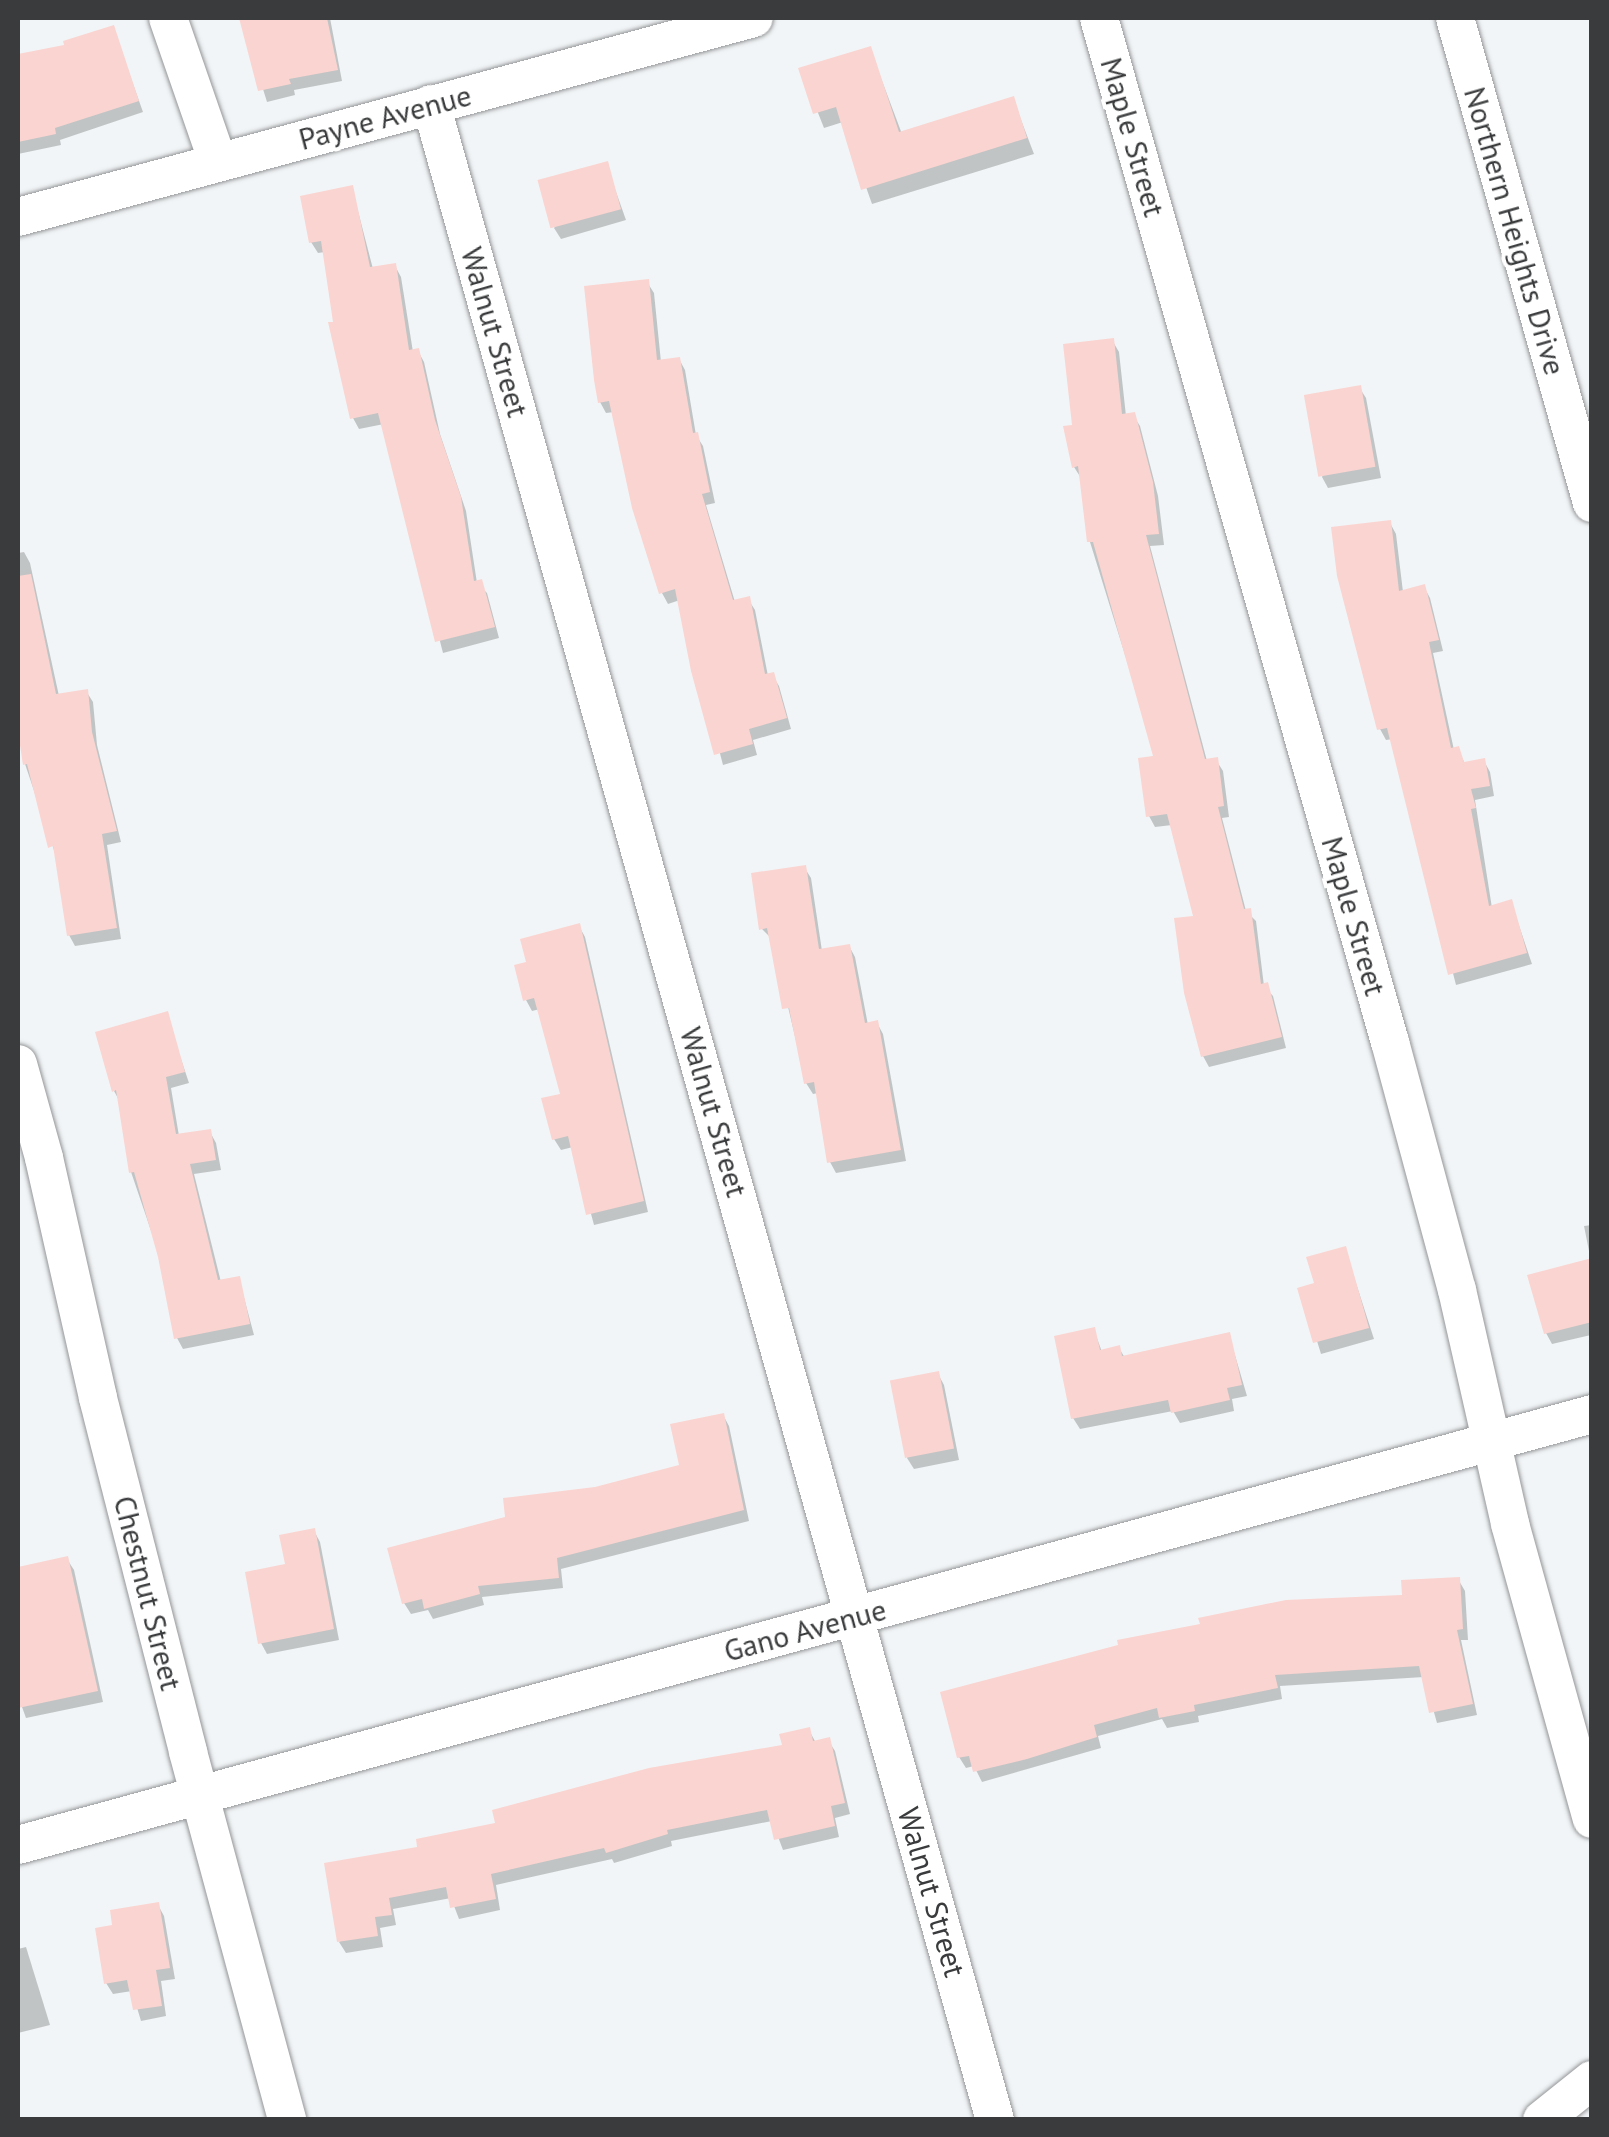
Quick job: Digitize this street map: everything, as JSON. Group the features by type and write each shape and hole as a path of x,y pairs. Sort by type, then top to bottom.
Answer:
{"street":[{"path":"168,18 218,162"},
{"name":"Payne Avenue","path":"18,216 754,18"},
{"name":"Maple Street","path":"1100,18 1390,1042 1494,1440 1510,1524 1592,1818"},
{"name":"Northern Heights Drive","path":"1455,18 1592,503"},
{"name":"Walnut Street","path":"431,104 995,2120"},
{"name":"Chestnut Street","path":"18,1064 199,1795 287,2120"},
{"name":"Gano Avenue","path":"18,1844 1592,1414"},
{"path":"1542,2120 1592,2080"}],"building":[{"path":"239,18 327,18 338,70 289,79 291,84 258,91"},
{"path":"114,25 139,101 55,128 56,134 18,142 18,54 64,45 63,41"},
{"path":"871,46 899,132 1014,96 1027,138 861,190 836,107 813,114 798,68"},
{"path":"608,161 621,209 550,228 537,180"},
{"path":"353,185 370,267 396,263 409,350 419,348 435,420 461,497 474,581 482,579 495,627 435,642 378,413 350,419 328,322 333,322 321,241 309,243 300,196"},
{"path":"649,279 657,360 680,357 693,433 698,432 710,492 702,494 733,600 750,596 765,674 774,672 787,718 749,729 753,744 714,755 691,671 675,589 659,594 632,508 609,401 598,403 594,380 584,286"},
{"path":"1114,338 1122,414 1135,412 1153,482 1159,534 1146,535 1205,759 1218,757 1224,806 1218,807 1244,909 1251,908 1261,984 1268,982 1282,1037 1201,1057 1184,993 1174,918 1193,916 1167,814 1146,817 1138,758 1153,756 1093,542 1087,542 1078,466 1072,468 1063,426 1072,425 1063,344"},
{"path":"1361,385 1375,467 1318,477 1304,395"},
{"path":"1391,520 1399,591 1425,584 1439,640 1429,642 1451,748 1459,746 1464,762 1485,758 1490,786 1471,789 1476,808 1471,809 1489,906 1512,899 1527,953 1448,975 1387,728 1377,730 1337,576 1331,527"},
{"path":"31,574 56,694 88,689 92,732 117,831 102,834 117,928 67,936 53,846 48,848 27,764 23,765 18,732 18,576"},
{"path":"806,865 819,949 850,944 865,1023 878,1020 901,1150 827,1163 814,1082 804,1084 789,1008 782,1009 767,928 759,930 751,873"},
{"path":"580,923 644,1201 586,1215 568,1136 552,1140 541,1098 560,1094 534,998 523,1001 514,965 526,962 520,939"},
{"path":"168,1011 185,1072 166,1077 176,1134 211,1129 216,1160 190,1164 218,1280 240,1276 250,1324 174,1339 158,1257 134,1172 129,1173 116,1090 112,1092 95,1032"},
{"path":"1346,1246 1369,1328 1313,1343 1297,1288 1314,1283 1306,1257"},
{"path":"1592,1258 1592,1322 1544,1334 1527,1275"},
{"path":"1095,1327 1100,1350 1120,1345 1122,1356 1230,1332 1242,1385 1227,1388 1230,1400 1171,1413 1168,1400 1071,1419 1054,1336"},
{"path":"939,1371 954,1449 905,1458 890,1381"},
{"path":"724,1413 744,1510 557,1558 559,1578 478,1586 480,1594 424,1609 422,1599 402,1604 387,1548 505,1517 503,1498 595,1487 679,1465 670,1424"},
{"path":"315,1528 334,1629 258,1644 245,1572 285,1564 279,1535"},
{"path":"68,1556 98,1691 18,1708 18,1567"},
{"path":"1460,1577 1463,1629 1457,1630 1473,1704 1429,1713 1419,1666 1275,1675 1278,1688 1194,1705 1195,1711 1159,1718 1157,1708 1094,1725 1097,1737 1027,1759 973,1772 969,1756 957,1758 940,1692 1118,1645 1117,1640 1200,1624 1198,1618 1286,1600 1402,1595 1401,1580"},
{"path":"810,1727 813,1741 830,1737 845,1803 831,1806 835,1826 774,1840 767,1810 667,1830 668,1834 606,1853 604,1848 491,1874 496,1899 450,1908 446,1887 389,1898 392,1915 375,1917 378,1936 337,1942 324,1863 417,1847 416,1839 495,1823 492,1810 649,1768 782,1745 779,1734"},
{"path":"159,1902 170,1968 156,1970 162,2006 133,2010 127,1980 104,1984 95,1928 112,1925 110,1910"}]}
